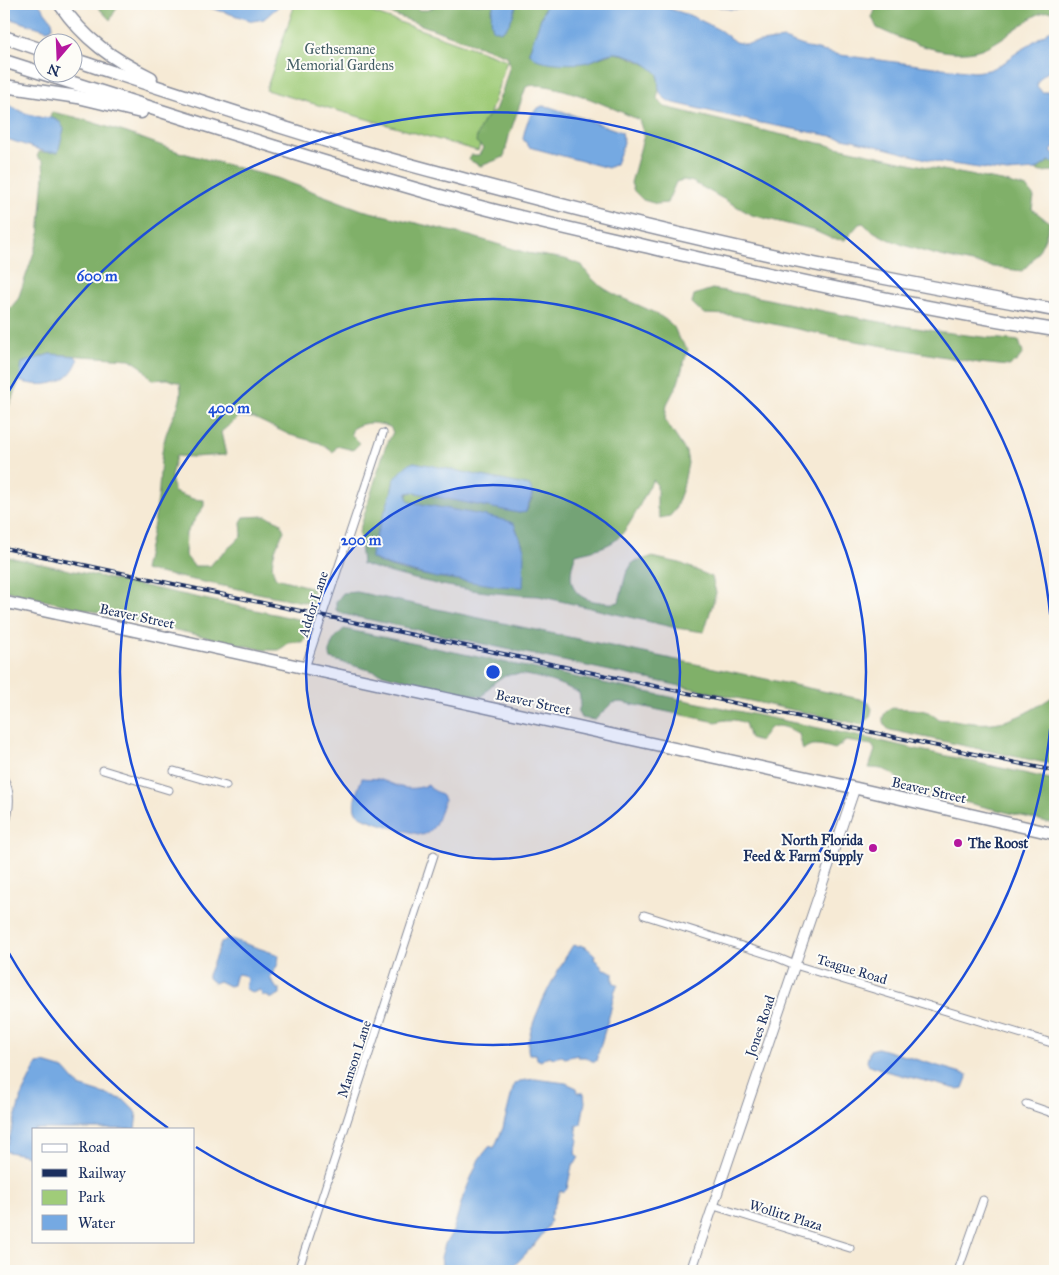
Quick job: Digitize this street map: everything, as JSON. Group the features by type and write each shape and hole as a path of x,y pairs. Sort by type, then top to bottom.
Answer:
{"highway":[{"path":"60,4 80,30 94,44 125,65 152,79 200,94 227,109"},
{"path":"4,37 32,47"},
{"path":"4,61 206,125 449,198 546,223 799,281 1055,330"},
{"path":"82,63 446,175 567,206 726,244 888,279 1055,310"},
{"path":"4,86 78,97 206,125"}],"main road":[{"name":"Beaver Street","path":"4,602 855,788 1055,834"}],"street":[{"name":"Addor Lane","path":"305,668 383,433"},
{"path":"103,770 168,790"},
{"path":"174,771 226,786"},
{"path":"4,779 8,788 9,801 8,816 4,830"},
{"name":"Jones Road","path":"692,1271 855,788"},
{"name":"Manson Lane","path":"298,1271 434,855"},
{"name":"Teague Road","path":"644,915 776,957 795,965 1055,1044"},
{"path":"1026,1104 1055,1114"},
{"path":"958,1271 983,1200"},
{"name":"Wollitz Plaza","path":"714,1206 850,1248"}],"green space":[{"path":"95,4 119,4 110,20"},
{"name":"Gethsemane Memorial Gardens","path":"295,4 348,4 507,60 478,151 266,90"},
{"path":"364,4 412,4 419,10 428,10 439,4 494,4 491,12 505,29 517,4 546,4 529,52 587,62 614,53 625,55 649,66 658,74 659,89 657,99 665,107 765,131 932,168 1002,181 1027,188 1034,197 1032,209 1050,223 1048,230 1036,255 1022,271 962,261 914,249 875,232 863,223 859,224 845,240 832,239 815,231 752,215 693,182 683,180 676,182 667,203 657,204 643,200 634,191 631,183 644,135 639,120 565,90 536,85 526,87 509,136 504,157 481,166 469,160 471,155 479,155 483,148 476,142 477,135 483,121 495,110 503,89 510,65 507,56"},
{"path":"880,4 1055,4 1055,11 1038,14 998,41 981,49 955,52 941,51 914,43 877,28 872,17 877,6"},
{"path":"52,112 75,117 179,152 277,178 362,210 470,236 527,253 565,259 582,265 590,276 611,293 649,310 671,324 678,337 688,349 678,383 667,404 665,420 686,452 688,463 683,488 675,510 670,516 660,518 657,508 657,485 653,480 630,522 619,537 613,542 594,550 576,554 571,579 573,586 582,597 605,603 614,603 619,602 626,574 633,562 651,557 680,563 712,577 716,593 704,632 676,628 539,596 494,593 427,582 362,564 359,532 385,448 393,432 390,427 376,423 362,424 353,428 351,434 360,443 353,450 337,446 333,452 320,443 290,435 254,418 239,417 221,432 226,455 176,456 171,476 174,492 193,499 204,500 204,506 186,533 185,555 194,566 210,566 238,539 242,535 241,522 244,517 266,516 280,522 284,531 273,560 273,572 276,578 313,588 312,604 144,570 157,507 163,444 180,400 180,383 167,379 152,380 142,367 130,359 50,354 22,363 19,381 4,418 4,313 18,299 39,238 44,175 43,161 37,157 39,152 58,152 60,122 50,117","holes":["414,462 530,486 533,496 526,512 519,513 412,492 407,494 410,502 481,515 514,524 523,545 484,583 410,572 382,564 371,558 372,547 391,494 394,480"]},
{"path":"1049,161 1055,163 1055,171 1041,172 1036,170"},
{"path":"712,289 888,323 1019,341 1023,353 1017,361 1009,366 979,363 845,339 730,315 704,314 692,303 694,295"},
{"path":"4,556 302,620 311,627 309,636 302,642 290,642 279,650 264,650 34,598 4,590"},
{"path":"357,592 860,699 869,703 872,709 870,717 863,725 343,614 336,610 336,602 343,593"},
{"path":"344,629 862,737 1055,780 1055,824 902,787 893,774 880,769 869,768 875,750 872,745 846,741 835,749 814,745 803,750 799,734 785,727 777,726 770,728 760,742 750,739 745,723 731,720 716,722 621,702 612,703 595,720 581,718 578,712 581,703 579,693 563,685 541,678 519,674 502,677 493,683 482,697 393,677 331,659 331,646"},
{"path":"1055,695 1055,765 890,730 883,722 883,716 890,708 924,711 938,719 969,723 996,723 1030,711"}],"water":[{"path":"4,4 39,4 52,21 53,26 47,30 4,17"},
{"path":"198,4 281,4 264,19 253,21"},
{"path":"494,4 517,4 509,24 500,32 493,29 492,26 491,16"},
{"path":"546,4 606,4 611,6 635,4 664,7 689,15 708,24 735,42 746,44 784,39 809,48 840,55 974,72 989,70 1005,62 1055,27 1055,69 1046,73 1037,83 1037,86 1042,92 1047,92 1055,84 1055,146 1051,152 1055,154 1055,163 1049,161 1036,170 1007,172 938,162 853,140 761,123 670,102 661,93 658,74 649,66 625,54 613,53 588,62 576,63 553,63 534,58 529,52"},
{"path":"712,4 758,4 735,9"},
{"path":"4,102 22,112 43,118 50,117 60,122 64,129 58,152 46,152 4,138"},
{"path":"542,106 550,107 622,132 624,143 616,164 608,168 529,147 523,139 526,125 531,115"},
{"path":"50,354 75,356 78,360 74,369 68,375 54,383 37,384 19,381 22,363"},
{"path":"414,462 530,486 532,496 526,512 519,513 412,492 407,493 407,498 410,502 481,515 514,524 524,549 523,587 499,586 437,578 390,566 371,558 372,547 391,494 394,480 407,465"},
{"path":"362,778 378,779 407,788 428,785 441,795 444,800 434,826 422,835 376,822 360,815 356,812 354,804"},
{"path":"228,938 279,955 278,964 270,978 277,989 280,989 280,994 270,999 262,995 260,990 252,993 245,988 247,979 243,975 238,974 233,985 229,986 219,981 214,983 208,978 221,943"},
{"path":"573,945 587,948 595,955 594,959 601,965 604,971 606,969 613,973 613,982 618,985 596,1061 586,1057 578,1057 578,1055 565,1058 562,1056 552,1058 551,1056 541,1061 537,1059 536,1054 529,1054 528,1044 531,1031 536,1015"},
{"path":"878,1048 968,1075 963,1088 957,1089 885,1071 868,1064 867,1061 870,1050"},
{"path":"44,1063 64,1069 79,1086 124,1100 137,1113 135,1128 32,1128 32,1157 4,1151 4,1145 8,1143 22,1094 37,1064"},
{"path":"535,1079 566,1083 577,1088 578,1093 584,1093 585,1102 581,1124 576,1126 578,1140 575,1154 579,1157 575,1164 572,1165 567,1189 564,1192 560,1191 549,1219 551,1220 543,1234 511,1269 506,1271 450,1271 441,1267 441,1257 445,1244 453,1231 463,1197 479,1159 490,1146 494,1148 503,1128 514,1084 520,1081"}],"railway":[{"path":"4,548 1055,771"}],"place":[{"name":"The Roost","path":"958,843"},
{"name":"North Florida Feed & Farm Supply","path":"873,848"}]}
